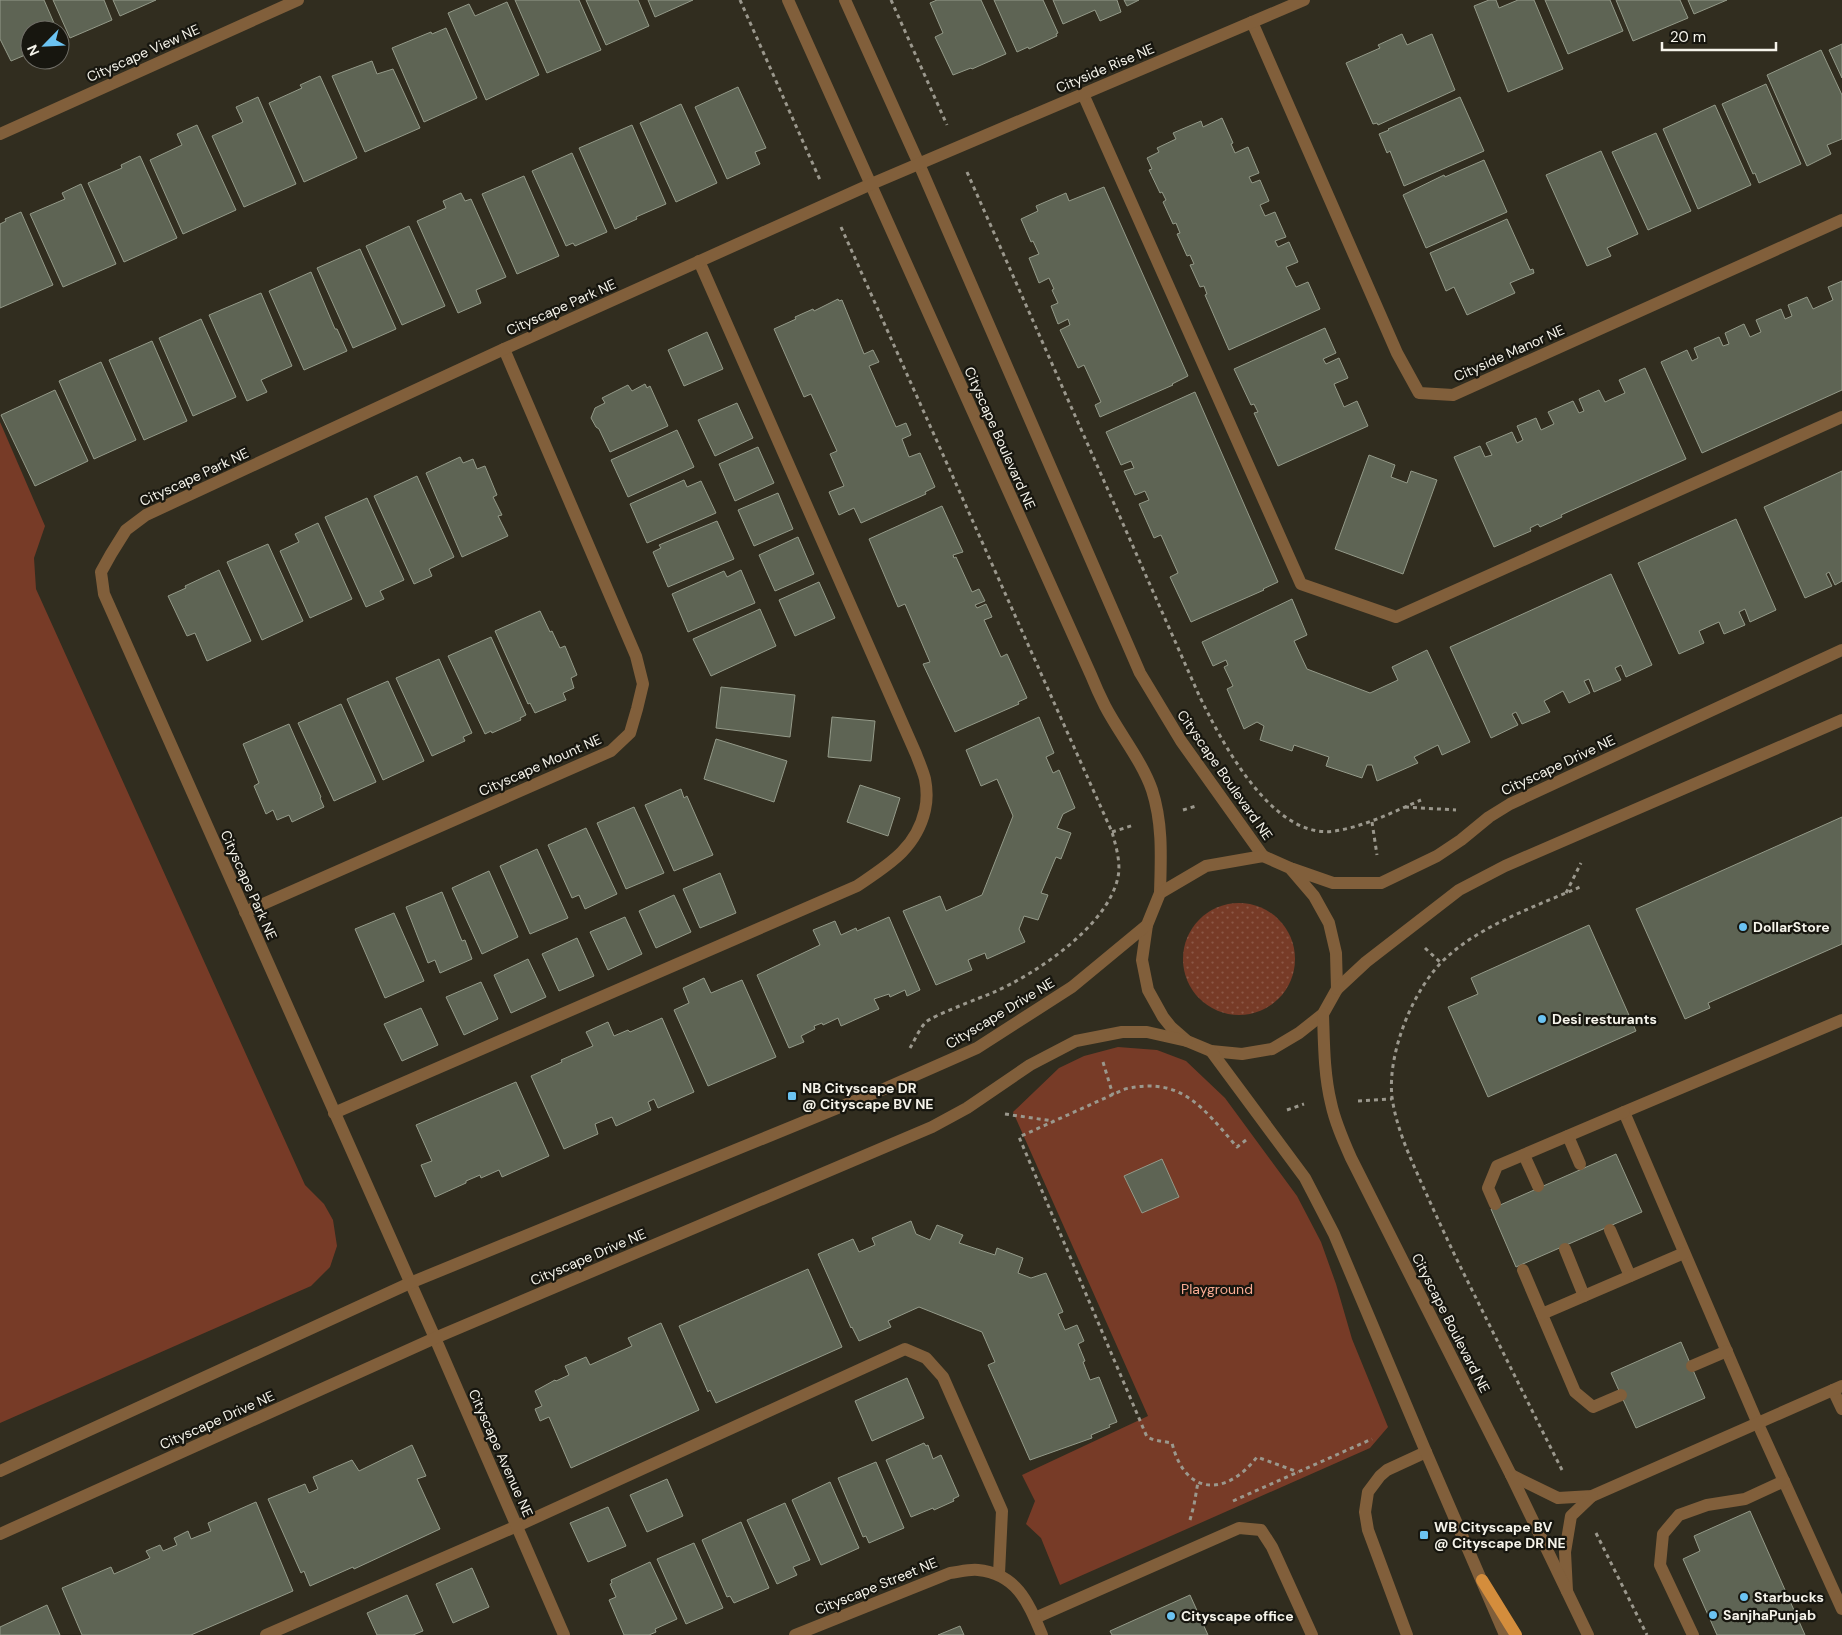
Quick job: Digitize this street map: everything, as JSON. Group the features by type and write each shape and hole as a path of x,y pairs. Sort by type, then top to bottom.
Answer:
{"main road":[{"path":"1482,1580 1516,1635"}],"street":[{"name":"Cityscape View NE","path":"0,134 298,0"},
{"name":"Cityscape Boulevard NE","path":"788,0 1090,675 1152,789 1159,818 1162,842 1160,893 1147,925"},
{"name":"Cityscape Boulevard NE","path":"845,0 919,164 1140,673 1181,741 1263,856"},
{"name":"Cityside Rise NE","path":"919,164 1304,0"},
{"name":"Cityside Manor NE","path":"1252,22 1396,353 1419,393 1453,395 1842,220"},
{"path":"1083,94 1301,584 1396,617 1842,417"},
{"name":"Cityscape Park NE","path":"410,1283 104,594 101,572 126,530 146,515 504,349 870,184 919,164"},
{"path":"334,1113 857,886 896,858 911,843 921,825 926,802 926,780 916,754 699,261"},
{"name":"Cityscape Mount NE","path":"245,912 611,751 630,733 643,684 636,656 504,349"},
{"name":"Cityscape Drive NE","path":"1263,856 1333,883 1381,883 1437,856 1499,811 1528,796 1842,650"},
{"path":"1147,925 1142,960 1148,990 1167,1022 1187,1041 1211,1051 1242,1054 1272,1049 1299,1034 1323,1014 1336,989 1366,962 1459,890 1505,866 1842,720"},
{"path":"1160,893 1206,866 1263,856"},
{"path":"1290,868 1314,896 1329,923 1336,953 1336,989"},
{"name":"Cityscape Drive NE","path":"0,1472 410,1283 977,1048 1072,987 1147,925"},
{"name":"Cityscape Boulevard NE","path":"1323,1014 1325,1063 1330,1102 1337,1127 1511,1475 1588,1635"},
{"path":"1496,1204 1488,1188 1497,1166 1842,1020"},
{"name":"Cityscape Drive NE","path":"0,1534 435,1338 932,1127 967,1108 1030,1065 1076,1041 1122,1032 1147,1032 1187,1041"},
{"path":"1211,1051 1299,1170 1334,1234 1505,1635"},
{"path":"1624,1112 1758,1424 1842,1609"},
{"path":"1568,1136 1580,1164"},
{"path":"1524,1155 1538,1186"},
{"path":"1610,1230 1630,1276"},
{"path":"1565,1249 1584,1296"},
{"path":"1542,1314 1684,1253"},
{"path":"1523,1270 1575,1392 1593,1407 1621,1395"},
{"name":"Cityscape Avenue NE","path":"410,1283 564,1635"},
{"path":"266,1635 517,1526 905,1349 926,1358 943,1377 1002,1511 1000,1574 1016,1588 1030,1606 1042,1635"},
{"path":"1692,1366 1727,1351"},
{"path":"1567,1591 1565,1552 1571,1516 1579,1502 1838,1388 1842,1409"},
{"path":"1407,1635 1368,1530 1365,1512 1368,1492 1380,1476 1387,1470 1426,1452"},
{"path":"1511,1475 1558,1498 1579,1502"},
{"path":"1693,1635 1660,1564 1663,1534 1679,1515 1707,1506 1745,1499 1784,1481"},
{"path":"1035,1618 1239,1528 1261,1530 1272,1548 1312,1635"},
{"name":"Cityscape Street NE","path":"798,1635 950,1573 976,1570 1000,1574"}],"path":[{"path":"740,0 1112,832 1118,858 1118,876 1112,896 1100,917 1067,946 1031,973 999,990 927,1021"},
{"path":"891,0 1198,693 1214,726 1238,766 1264,798 1284,817 1314,830 1334,832 1372,822 1421,800"},
{"path":"1404,807 1499,811"},
{"path":"1580,887 1492,926 1446,957 1427,980 1400,1034 1393,1064 1392,1096 1396,1121 1443,1232 1647,1635"},
{"path":"1237,1147 1200,1105 1177,1091 1158,1086 1139,1086 1125,1090 1019,1137 1147,1437 1172,1443 1176,1460 1183,1471 1198,1482 1209,1486 1231,1481 1247,1470 1257,1458 1298,1472"},
{"path":"967,1108 1054,1121"},
{"path":"1190,1520 1198,1482"}],"green space":[{"path":"0,422 45,526 34,558 36,589 305,1185 324,1204 333,1220 337,1246 330,1267 311,1286 0,1423"},
{"path":"1239,903 1261,907 1279,919 1291,937 1295,959 1291,981 1279,999 1261,1011 1239,1015 1217,1011 1199,999 1187,981 1183,959 1187,937 1199,919 1217,907"},
{"name":"Playground","path":"1118,1047 1157,1050 1186,1061 1225,1098 1297,1196 1321,1242 1336,1284 1352,1339 1388,1427 1370,1448 1060,1585 1041,1538 1026,1524 1035,1501 1022,1475 1148,1416 1013,1112 1059,1068 1084,1056"}],"building":[{"path":"0,0 44,0 53,20 20,20 20,57 11,61 0,39"},
{"path":"53,0 104,0 112,20 70,38 70,20 62,20"},
{"path":"113,0 156,0 120,16"},
{"path":"515,0 579,0 601,50 547,73"},
{"path":"586,0 638,0 649,26 606,45"},
{"path":"648,0 693,0 655,17"},
{"path":"937,0 981,0 1006,54 953,75 935,37 943,33 930,3"},
{"path":"994,0 1043,0 1058,33 1056,34 1057,36 1029,49 1028,47 1017,52"},
{"path":"1053,0 1117,0 1121,12 1100,21 1095,10 1063,24"},
{"path":"1124,0 1139,0 1127,6"},
{"path":"1489,0 1496,0 1499,8 1518,0 1534,0 1563,69 1508,92 1474,6"},
{"path":"1545,0 1610,0 1623,31 1568,54"},
{"path":"1616,0 1680,0 1688,18 1633,41"},
{"path":"1688,0 1727,0 1694,14"},
{"path":"507,2 539,75 486,100 448,13 469,4 475,16"},
{"path":"446,28 477,98 424,122 392,48"},
{"path":"1402,34 1407,45 1432,34 1455,90 1378,125 1377,123 1373,124 1346,63 1380,48 1378,45"},
{"path":"1842,44 1842,78 1829,50"},
{"path":"1821,50 1842,95 1842,139 1827,145 1831,154 1807,166 1767,75"},
{"path":"372,61 377,74 393,69 420,128 365,152 332,76"},
{"path":"320,76 357,158 304,182 269,103 302,88 300,85"},
{"path":"1766,84 1801,164 1759,183 1755,173 1753,174 1722,104"},
{"path":"738,87 766,148 755,152 760,164 727,179 695,107"},
{"path":"258,97 296,184 244,207 212,136 243,122 236,107"},
{"path":"1460,97 1484,151 1404,186 1390,151 1387,153 1379,134"},
{"path":"681,104 717,183 676,202 640,123"},
{"path":"1715,105 1751,185 1698,209 1663,129"},
{"path":"1222,118 1233,143 1231,144 1235,153 1248,147 1259,173 1249,177 1252,183 1260,180 1269,201 1260,205 1265,216 1275,212 1286,237 1275,241 1278,247 1289,242 1298,262 1286,267 1296,287 1308,282 1320,309 1229,350 1205,295 1207,294 1204,286 1200,287 1190,265 1194,264 1190,255 1187,256 1177,234 1180,233 1176,223 1173,224 1163,202 1166,200 1162,192 1160,193 1149,170 1152,169 1147,158 1159,152 1157,148 1176,139 1173,133 1201,121 1203,127"},
{"path":"197,125 236,210 183,234 150,160 182,145 177,134"},
{"path":"632,125 666,204 636,217 637,219 615,229 579,148"},
{"path":"1656,133 1691,211 1648,230 1612,152"},
{"path":"1601,151 1638,234 1607,248 1611,256 1587,266 1546,175"},
{"path":"572,153 607,232 575,246 573,243 566,246 532,171"},
{"path":"140,156 177,238 124,262 88,183 122,168 121,165"},
{"path":"1484,160 1507,212 1426,248 1403,195 1444,175 1445,177"},
{"path":"524,176 559,256 517,274 482,194"},
{"path":"81,184 116,264 63,287 30,214 65,199 62,193"},
{"path":"1104,187 1188,376 1173,385 1100,417 1095,405 1101,402 1084,365 1078,368 1060,330 1070,325 1068,319 1058,324 1051,306 1058,303 1052,290 1054,289 1049,278 1039,283 1029,258 1039,254 1033,241 1031,242 1021,219 1038,211 1036,206 1066,193 1069,201"},
{"path":"461,193 465,201 471,199 506,277 476,290 481,303 458,313 417,221 446,208 443,201"},
{"path":"21,212 53,285 0,308 0,224 6,221 5,219"},
{"path":"1507,219 1530,270 1533,269 1534,273 1510,283 1515,293 1467,315 1454,287 1446,291 1430,253"},
{"path":"409,226 445,306 402,325 366,246"},
{"path":"360,249 396,329 353,348 317,268"},
{"path":"311,272 335,329 337,329 347,351 304,370 269,291"},
{"path":"1842,281 1842,390 1702,453 1661,362 1687,350 1692,361 1698,358 1694,348 1719,337 1723,346 1729,344 1725,333 1744,324 1750,337 1761,332 1756,320 1781,309 1785,319 1792,316 1788,305 1807,297 1813,309 1833,300 1828,287"},
{"path":"261,293 292,366 261,380 267,392 247,401 209,315"},
{"path":"838,299 839,301 842,300 864,354 873,350 879,362 869,366 896,427 906,423 911,435 902,439 909,457 920,453 935,487 925,492 926,494 861,523 854,508 839,515 829,492 844,486 830,454 837,451 811,394 804,397 774,329 796,319 795,317 813,309 814,311"},
{"path":"201,319 236,397 193,416 159,338"},
{"path":"1325,328 1336,353 1323,359 1326,364 1339,358 1348,378 1334,384 1344,407 1357,401 1368,426 1278,466 1254,413 1258,412 1254,404 1251,405 1234,369"},
{"path":"707,332 723,369 684,386 668,350"},
{"path":"152,341 187,421 144,440 109,360"},
{"path":"101,362 136,440 94,459 59,381"},
{"path":"1645,368 1686,459 1561,515 1562,517 1540,527 1538,524 1530,528 1531,531 1494,547 1454,457 1480,446 1485,457 1492,455 1486,443 1512,432 1517,443 1523,440 1517,426 1536,418 1541,430 1554,424 1548,412 1573,401 1579,413 1584,411 1579,399 1599,390 1605,402 1625,393 1619,380"},
{"path":"645,384 647,388 650,386 668,426 610,452 599,429 591,418 595,408 605,403 602,398 628,385 632,391"},
{"path":"55,390 88,461 35,486 1,415"},
{"path":"1195,392 1278,582 1191,622 1170,577 1178,573 1161,535 1154,538 1139,504 1149,500 1145,491 1135,495 1124,471 1134,468 1131,461 1121,465 1106,432"},
{"path":"737,403 753,438 715,456 698,420"},
{"path":"677,430 694,467 628,497 611,460"},
{"path":"758,447 774,483 735,501 719,464"},
{"path":"1369,455 1395,465 1391,477 1407,483 1411,471 1437,480 1403,574 1335,549"},
{"path":"460,457 463,463 473,459 477,469 485,466 497,495 493,497 502,515 498,516 508,536 462,557 426,473"},
{"path":"1842,471 1842,581 1835,585 1829,572 1826,574 1832,586 1805,598 1764,507"},
{"path":"417,476 454,557 429,569 432,576 414,584 374,496"},
{"path":"684,480 687,487 701,481 716,513 647,543 630,504"},
{"path":"778,493 793,529 754,546 738,510"},
{"path":"367,498 404,580 380,591 384,599 366,607 325,517"},
{"path":"942,506 963,552 953,555 954,558 956,557 972,592 979,589 985,601 975,605 977,608 986,604 992,617 984,620 1001,657 1007,654 1027,698 1018,702 1019,704 955,732 923,664 930,662 905,604 898,607 869,539"},
{"path":"1736,519 1776,610 1750,622 1745,609 1739,612 1745,625 1724,634 1719,622 1699,631 1704,643 1679,654 1638,563"},
{"path":"717,521 734,559 668,587 653,552 661,548 659,545"},
{"path":"318,523 352,599 310,618 280,551 299,542 295,534"},
{"path":"798,537 814,574 775,591 759,555"},
{"path":"268,544 303,621 262,640 227,562"},
{"path":"219,570 251,641 207,661 195,633 187,636 168,596"},
{"path":"741,570 755,603 688,632 672,594 724,571 727,577"},
{"path":"1611,574 1652,665 1626,677 1621,665 1615,668 1621,680 1594,692 1589,679 1584,681 1590,693 1569,703 1563,691 1544,701 1550,712 1522,724 1516,712 1512,714 1518,725 1491,738 1450,647"},
{"path":"819,582 835,618 795,636 779,600"},
{"path":"1292,599 1307,635 1294,641 1307,669 1370,693 1398,680 1392,667 1427,650 1470,742 1442,755 1438,745 1414,757 1418,763 1377,781 1372,765 1367,765 1362,778 1326,766 1329,757 1294,745 1292,751 1260,740 1264,726 1257,722 1244,729 1227,689 1233,686 1224,667 1228,665 1226,660 1213,666 1202,642"},
{"path":"760,609 776,646 711,676 693,639"},
{"path":"540,611 560,648 565,646 577,675 571,678 574,688 563,693 566,700 535,713 530,703 528,704 495,631"},
{"path":"491,637 526,715 520,718 521,720 492,733 491,731 485,734 448,656"},
{"path":"439,659 472,733 463,737 465,741 432,756 396,678"},
{"path":"388,681 424,761 383,780 347,699"},
{"path":"721,687 795,695 790,737 716,728"},
{"path":"341,704 376,782 334,801 298,723"},
{"path":"832,717 875,721 871,761 828,757"},
{"path":"1039,717 1054,753 1046,757 1053,773 1059,770 1075,808 1063,814 1057,828 1071,833 1061,859 1056,857 1041,893 1048,895 1038,920 1024,916 1019,929 1025,942 987,959 985,953 968,960 972,970 936,985 903,911 940,896 946,911 982,895 1013,816 997,779 981,786 966,750"},
{"path":"289,724 324,807 292,822 289,815 277,820 273,810 266,814 254,786 259,783 243,744"},
{"path":"716,739 787,761 774,802 704,779"},
{"path":"860,785 900,798 888,836 847,822"},
{"path":"681,789 684,798 687,796 713,855 674,871 645,805"},
{"path":"634,807 664,873 626,889 597,823"},
{"name":"DollarStore","path":"1842,817 1842,944 1708,1003 1710,1008 1685,1019 1636,909"},
{"path":"586,828 617,894 585,909 579,895 572,898 548,845"},
{"path":"537,849 568,918 530,934 500,866"},
{"path":"489,871 518,937 482,954 452,888"},
{"path":"720,873 736,913 700,928 683,889"},
{"path":"442,892 462,941 465,940 472,959 440,973 435,960 428,963 406,907"},
{"path":"674,895 691,932 656,948 639,911"},
{"path":"394,913 424,981 385,998 355,929"},
{"path":"625,917 642,954 608,970 590,932"},
{"path":"889,917 920,990 907,996 905,990 890,997 889,994 874,999 879,1009 841,1026 838,1018 823,1025 822,1023 814,1026 815,1029 801,1036 804,1042 789,1048 757,975 820,945 813,930 835,921 841,935 856,928 857,931"},
{"name":"Desi resturants","path":"1589,925 1636,1031 1488,1097 1448,1007 1478,994 1471,978"},
{"path":"577,938 594,976 559,991 542,954"},
{"path":"528,959 546,997 511,1013 494,975"},
{"path":"704,978 711,993 742,980 776,1057 708,1086 674,1010 689,1003 683,988"},
{"path":"481,982 498,1019 464,1035 446,997"},
{"path":"421,1008 438,1045 402,1061 384,1024"},
{"path":"662,1018 694,1092 658,1108 654,1099 648,1102 651,1110 616,1126 612,1117 595,1124 598,1134 564,1149 531,1076 593,1046 586,1032 608,1022 614,1036 628,1030 630,1032"},
{"path":"516,1082 549,1156 502,1177 499,1170 481,1178 480,1175 435,1197 421,1165 432,1161 416,1125"},
{"path":"1616,1154 1642,1212 1516,1267 1491,1209"},
{"path":"1162,1159 1179,1197 1142,1213 1124,1176"},
{"path":"911,1221 916,1234 930,1240 937,1225 963,1235 959,1243 995,1255 997,1248 1023,1258 1018,1273 1031,1278 1046,1273 1063,1312 1058,1314 1065,1330 1077,1325 1084,1341 1078,1344 1090,1380 1099,1377 1117,1422 1091,1435 1092,1438 1030,1460 988,1365 995,1362 982,1332 919,1307 888,1321 891,1327 859,1341 851,1328 818,1254 853,1239 859,1252 875,1245 872,1238"},
{"path":"808,1269 842,1347 716,1403 710,1390 708,1392 679,1326"},
{"path":"661,1323 699,1410 571,1468 549,1417 540,1421 535,1409 542,1406 535,1391 569,1375 565,1366 586,1357 590,1365 632,1346 628,1338"},
{"path":"1681,1342 1705,1398 1636,1428 1611,1373"},
{"path":"907,1378 924,1418 872,1441 855,1401"},
{"path":"924,1443 926,1446 928,1445 933,1459 941,1455 959,1496 953,1499 954,1501 934,1510 933,1508 911,1517 886,1460"},
{"path":"412,1445 426,1476 417,1479 440,1529 354,1569 353,1567 310,1586 304,1571 301,1573 268,1499 305,1484 309,1493 318,1489 313,1477 352,1460 359,1471"},
{"path":"876,1462 904,1528 869,1543 866,1536 863,1537 838,1478"},
{"path":"667,1479 683,1516 647,1532 630,1495"},
{"path":"830,1482 859,1548 821,1565 792,1500"},
{"path":"256,1502 293,1591 191,1635 82,1635 62,1588 111,1567 114,1574 150,1558 146,1551 160,1545 163,1551 177,1545 174,1538 188,1531 191,1539 211,1531 208,1523"},
{"path":"785,1503 810,1560 793,1567 797,1575 777,1584 747,1520"},
{"path":"608,1507 626,1546 588,1562 570,1523"},
{"name":"Starbucks","path":"1750,1511 1805,1635 1717,1635 1683,1559 1700,1551 1694,1536"},
{"path":"741,1522 769,1588 734,1603 730,1596 727,1597 702,1540"},
{"path":"694,1543 723,1608 686,1624 657,1559"},
{"path":"650,1562 677,1619 655,1629 656,1632 649,1635 624,1635 609,1600 616,1597 610,1584 612,1583 611,1580"},
{"path":"472,1568 489,1607 453,1623 436,1584"},
{"path":"407,1595 423,1631 413,1635 377,1635 367,1613"},
{"name":"Cityscape office","path":"1190,1595 1208,1635 1112,1635 1110,1631"},
{"path":"47,1605 60,1635 0,1635 0,1627"},
{"path":"960,1626 964,1635 938,1635"}],"place":[{"name":"DollarStore","path":"1743,927"},
{"name":"Desi resturants","path":"1542,1019"},
{"name":"NB Cityscape DR @ Cityscape BV NE","path":"792,1096"},
{"name":"WB Cityscape BV @ Cityscape DR NE","path":"1424,1535"},
{"name":"Starbucks","path":"1744,1597"},
{"name":"SanjhaPunjab","path":"1713,1615"},
{"name":"Cityscape office","path":"1171,1616"}]}
